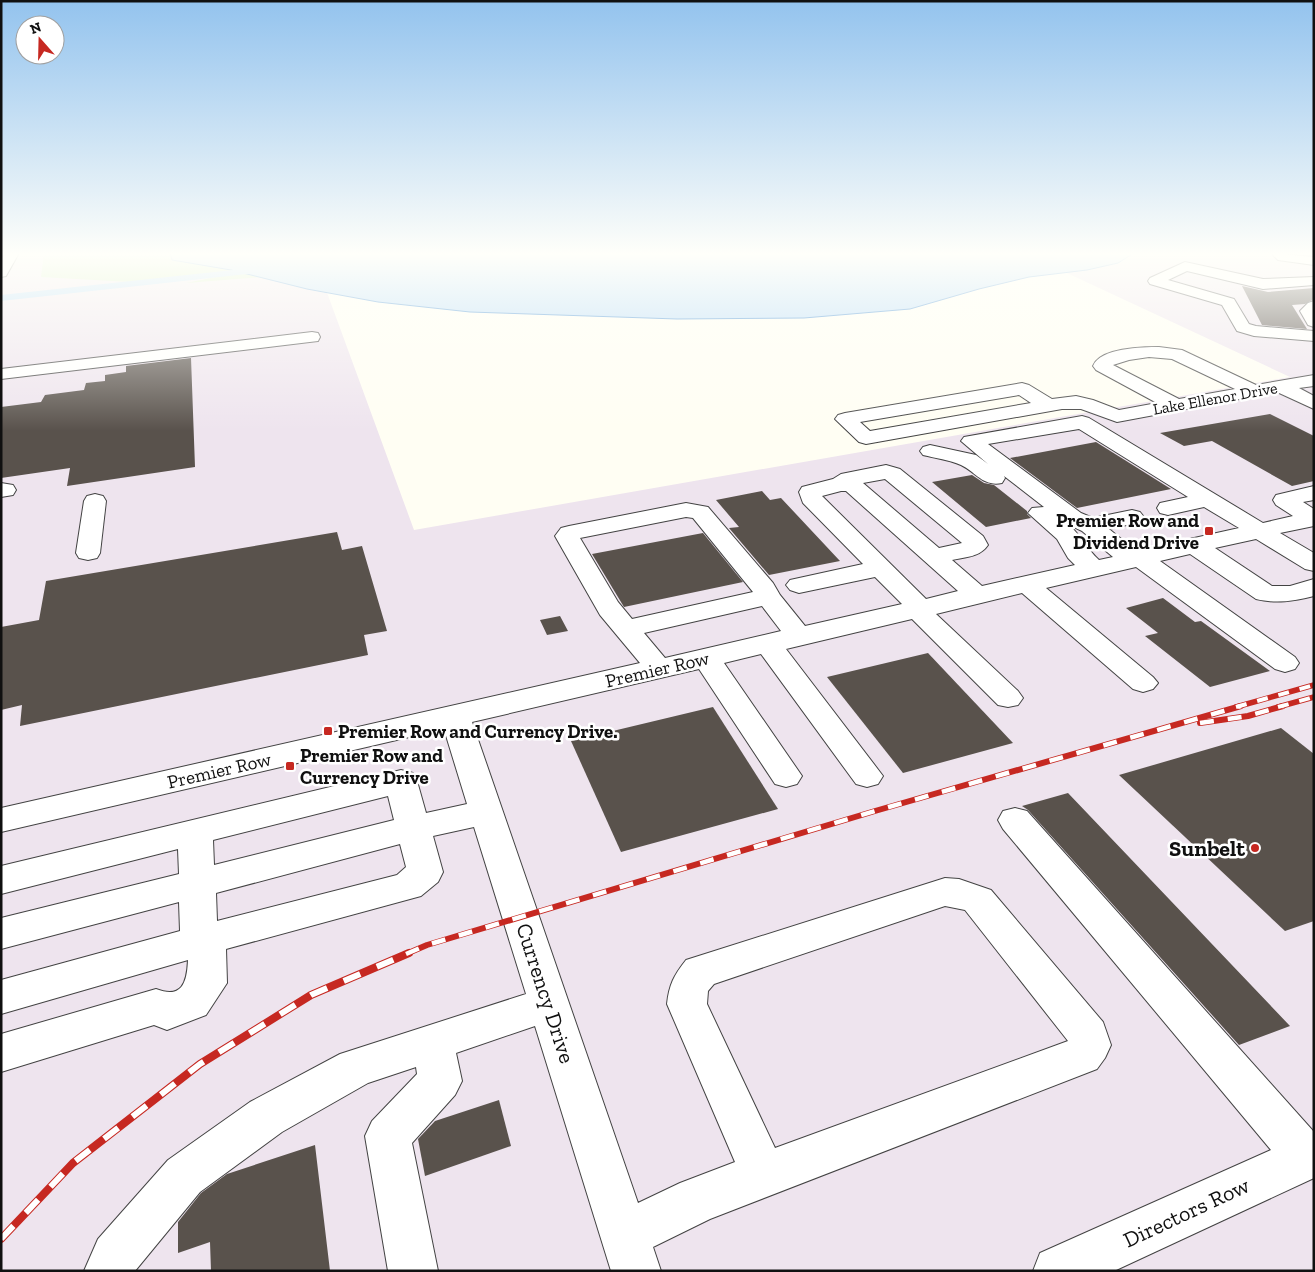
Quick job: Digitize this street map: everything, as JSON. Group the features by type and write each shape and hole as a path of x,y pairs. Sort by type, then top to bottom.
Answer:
{"street":[{"path":"1235,312 1244,327 1249,329 1296,336 1314,336"},
{"path":"1,374 312,337"},
{"path":"1176,405 1102,366 1103,363 1115,358 1154,351 1166,352 1176,354 1254,391"},
{"name":"Lake Ellenor Drive","path":"1086,404 1117,416 1314,380"},
{"path":"1054,385 1086,404"},
{"path":"1278,386 1314,403"},
{"path":"1048,405 1022,389 845,419 866,438 1048,405 1076,402 1086,404"},
{"path":"1285,663 1090,526 1072,518 971,441 1082,422 1314,564"},
{"path":"930,451 968,460 1024,499 1066,535 1077,553 1094,569"},
{"path":"841,484 849,478 886,472 892,474 974,541 976,545 970,549 933,556"},
{"path":"977,595 852,485 841,484 813,490 809,494 921,608 922,615 1008,698"},
{"path":"1285,545 1313,525 1284,500 1314,493"},
{"path":"1168,508 1208,499"},
{"path":"88,553 95,501"},
{"path":"659,668 621,625 567,536 569,532 686,510 700,512 764,588 768,597 799,636"},
{"path":"1090,526 1132,517"},
{"name":"Premier Row","path":"1,820 1260,531 1313,525"},
{"path":"862,549 913,539"},
{"path":"1195,546 1266,592 1279,595 1289,594 1314,587"},
{"path":"799,585 880,568"},
{"path":"1026,584 1143,683"},
{"path":"628,631 642,625 768,597"},
{"path":"767,643 867,776"},
{"path":"706,658 786,776"},
{"name":"Currency Drive","path":"456,716 630,1253"},
{"path":"1,880 401,781 426,872 408,886 1,996"},
{"path":"1,934 413,828 487,812"},
{"path":"1016,820 1310,1156"},
{"path":"1,1052 156,1006 167,1012 192,1003 206,983 196,832"},
{"path":"630,1253 697,1200 764,1175 1082,1055 1090,1045 1088,1035 978,900 959,893 945,892 700,972 689,986 687,1004 764,1175"},
{"path":"109,1271 114,1256 184,1176 266,1117 355,1068 549,1004"},
{"path":"413,1271 388,1136 440,1082 433,1043"},
{"name":"Directors Row","path":"1058,1271 1310,1156"}],"shaded area":[{"path":"1,312 334,312 414,530 1290,377 1151,312 1314,312 1314,1271 1,1271"}],"water":[{"path":"481,312 870,312 804,318 677,319"}],"building":[{"path":"1256,312 1297,312 1307,329 1262,325"},
{"path":"191,358 195,467 67,486 70,468 1,478 1,407 41,402 45,395 84,390 86,383 105,381 105,375 126,372 126,366"},
{"path":"1270,414 1314,436 1314,481 1292,486 1212,441 1184,446 1160,433"},
{"path":"1096,442 1171,489 1077,508 1010,458"},
{"path":"972,475 984,483 994,485 1027,511 1031,518 986,527 932,482"},
{"path":"762,491 770,500 781,498 840,561 769,575 729,528 739,527 716,500"},
{"path":"337,532 342,550 362,546 387,631 364,635 368,655 20,726 22,705 1,710 1,627 39,620 46,581"},
{"path":"703,533 743,582 624,607 592,554"},
{"path":"1163,598 1195,622 1201,621 1270,671 1210,687 1145,636 1158,633 1126,608"},
{"path":"560,616 568,631 547,635 540,620"},
{"path":"928,653 1013,743 903,773 827,677"},
{"path":"713,707 778,809 621,852 571,741"},
{"name":"Sunbelt","path":"1281,728 1314,754 1314,921 1285,931 1119,775"},
{"path":"1068,793 1290,1026 1239,1045 1028,810 1022,806"},
{"path":"499,1100 511,1146 425,1176 418,1139 435,1121"},
{"path":"315,1145 330,1271 211,1271 210,1242 178,1253 178,1222 201,1193 227,1174"}],"railway":[{"path":"1236,707 1314,685"},
{"path":"1278,707 1314,697"},
{"path":"406,954 427,945 875,811 1241,706"},
{"path":"1200,723 1248,716 1283,706"},
{"path":"1,1239 73,1163 200,1064 311,995 409,953"}],"place":[{"name":"Premier Row and Dividend Drive","path":"1209,531"},
{"name":"Premier Row and Currency Drive.","path":"328,731"},
{"name":"Premier Row and Currency Drive","path":"290,766"},
{"name":"Sunbelt","path":"1255,848"}]}
